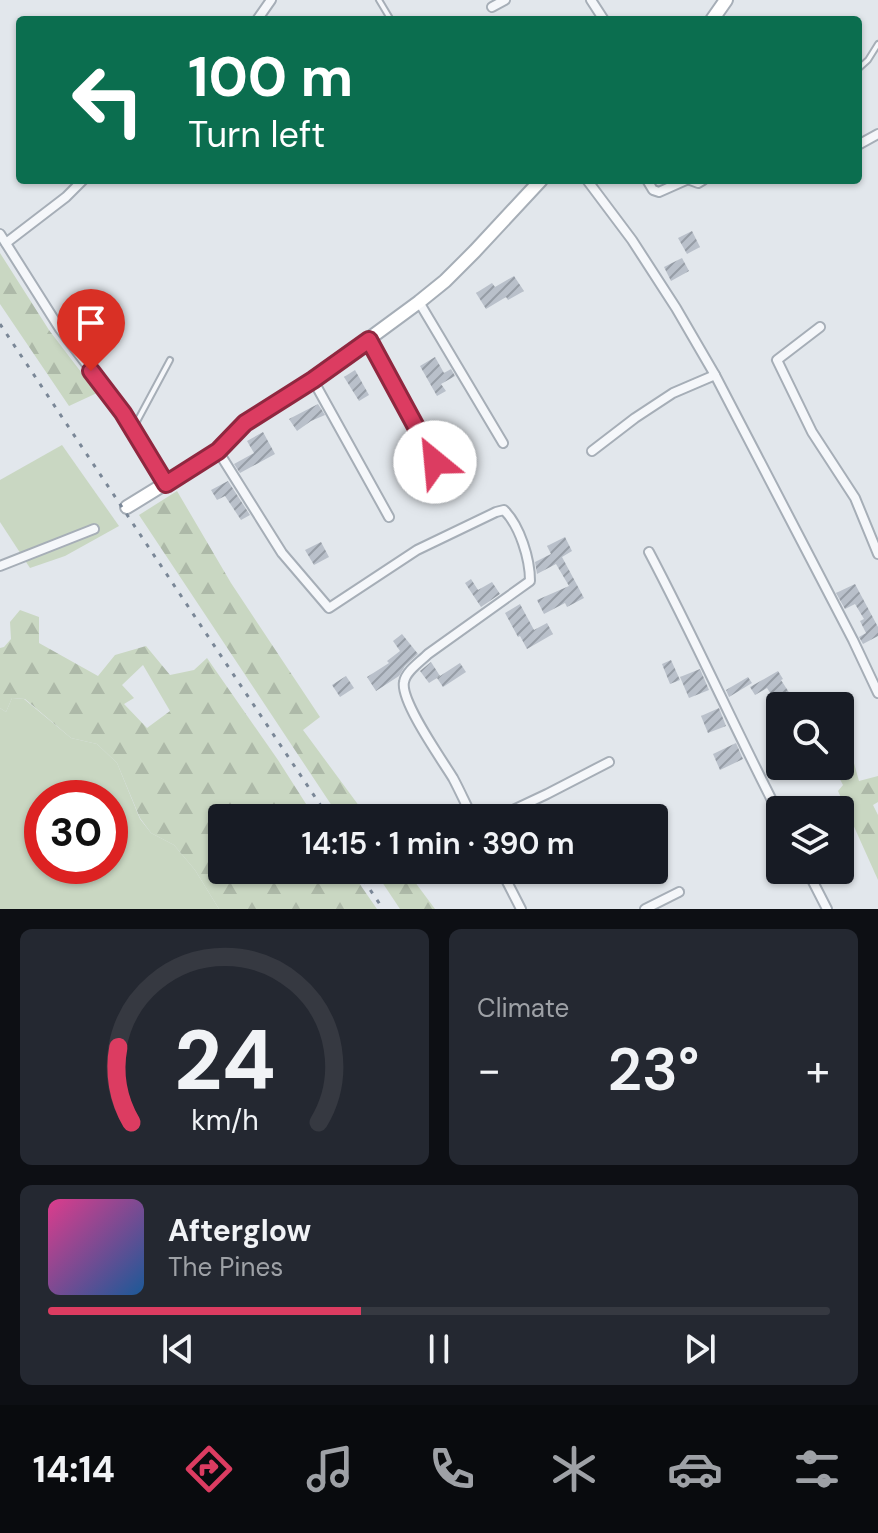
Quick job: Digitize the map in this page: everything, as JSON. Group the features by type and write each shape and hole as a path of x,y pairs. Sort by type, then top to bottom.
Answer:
{"street":[{"path":"492,7 505,0"},
{"path":"6,243 79,184"},
{"path":"127,507 218,451 245,423 313,380 419,302 445,281 537,184"},
{"path":"590,184 632,240 715,375 878,693"},
{"path":"649,184 659,192 678,184"},
{"path":"0,234 60,329 123,413 166,484"},
{"path":"419,302 503,443"},
{"path":"820,327 777,360 812,432 855,498 878,554"},
{"path":"369,340 435,462"},
{"path":"592,451 673,393 715,375"},
{"path":"313,380 389,517"},
{"path":"218,451 282,553 329,608 417,550 496,512 504,510 508,515 525,549 530,581 428,654 404,680 403,688 414,714 466,804"},
{"path":"0,566 94,529"},
{"path":"649,552 770,796"},
{"path":"526,804 609,762"},
{"path":"508,884 521,909"},
{"path":"814,884 827,909"},
{"path":"645,909 679,892"}],"lane":[{"path":"862,65 878,44"},
{"path":"133,429 170,360"}],"green space":[{"path":"0,253 49,330 97,393 69,406 0,304"},
{"path":"62,445 119,526 65,556 30,568 0,522 0,480"},
{"path":"177,491 231,583 320,717 303,730 358,804 331,804 139,515"},
{"path":"20,610 39,617 39,643 98,676 115,655 146,646 170,675 194,670 207,658 306,804 208,804 208,884 360,884 377,909 219,909 195,870 174,845 151,833 140,818 128,789 128,780 124,780 117,763 97,744 71,738 25,699 12,698 6,712 0,708 0,648 11,639 10,622","holes":["143,665 170,711 147,728 124,704 134,698 122,685"]},
{"path":"12,698 24,699 71,738 97,744 117,763 124,780 24,780 24,884 128,884 128,790 140,819 151,833 174,845 195,870 219,909 0,909 0,708 6,712"},
{"path":"854,763 859,781 878,776 878,802 873,805 878,815 878,880 854,827 854,796 840,796 838,791 843,785 840,780 854,780"},
{"path":"383,884 416,884 435,909 400,909"}],"building":[{"path":"692,231 700,247 687,254 678,238"},
{"path":"682,258 689,271 671,281 664,267"},
{"path":"514,276 524,291 486,309 476,293 492,283 495,287"},
{"path":"435,357 444,373 451,369 455,376 441,384 446,391 437,396 420,366"},
{"path":"355,370 369,395 359,401 344,377"},
{"path":"318,404 325,415 297,431 289,419"},
{"path":"263,432 275,454 240,473 234,464 254,453 247,441"},
{"path":"228,481 250,515 241,520 225,496 217,500 211,490"},
{"path":"565,537 572,551 562,557 584,598 567,607 565,603 544,614 537,600 569,586 556,564 537,574 535,562 551,554 547,546"},
{"path":"321,542 329,557 314,565 305,550"},
{"path":"471,579 478,590 492,582 500,594 481,607 465,583"},
{"path":"855,584 878,627 878,636 863,644 859,637 866,633 860,621 864,619 855,604 845,609 836,593"},
{"path":"520,604 534,630 547,623 553,634 527,649 505,613"},
{"path":"402,634 418,654 399,676 376,691 367,677 389,663 387,661 400,651 393,641"},
{"path":"671,660 680,680 670,684 662,664"},
{"path":"431,662 440,676 429,683 420,671"},
{"path":"460,663 466,672 443,687 437,678"},
{"path":"700,669 709,690 689,698 680,677"},
{"path":"778,671 789,692 770,692 767,688 755,695 750,687"},
{"path":"346,676 354,688 340,697 332,685"},
{"path":"748,677 752,683 729,697 726,690"},
{"path":"719,708 726,726 708,733 701,716"},
{"path":"736,743 743,759 720,770 713,754"}],"railway":[{"path":"0,324 320,804"},
{"path":"366,884 383,909"}],"route":[{"path":"91,371 123,413 166,484 218,451 245,423 369,340 435,462"}]}
